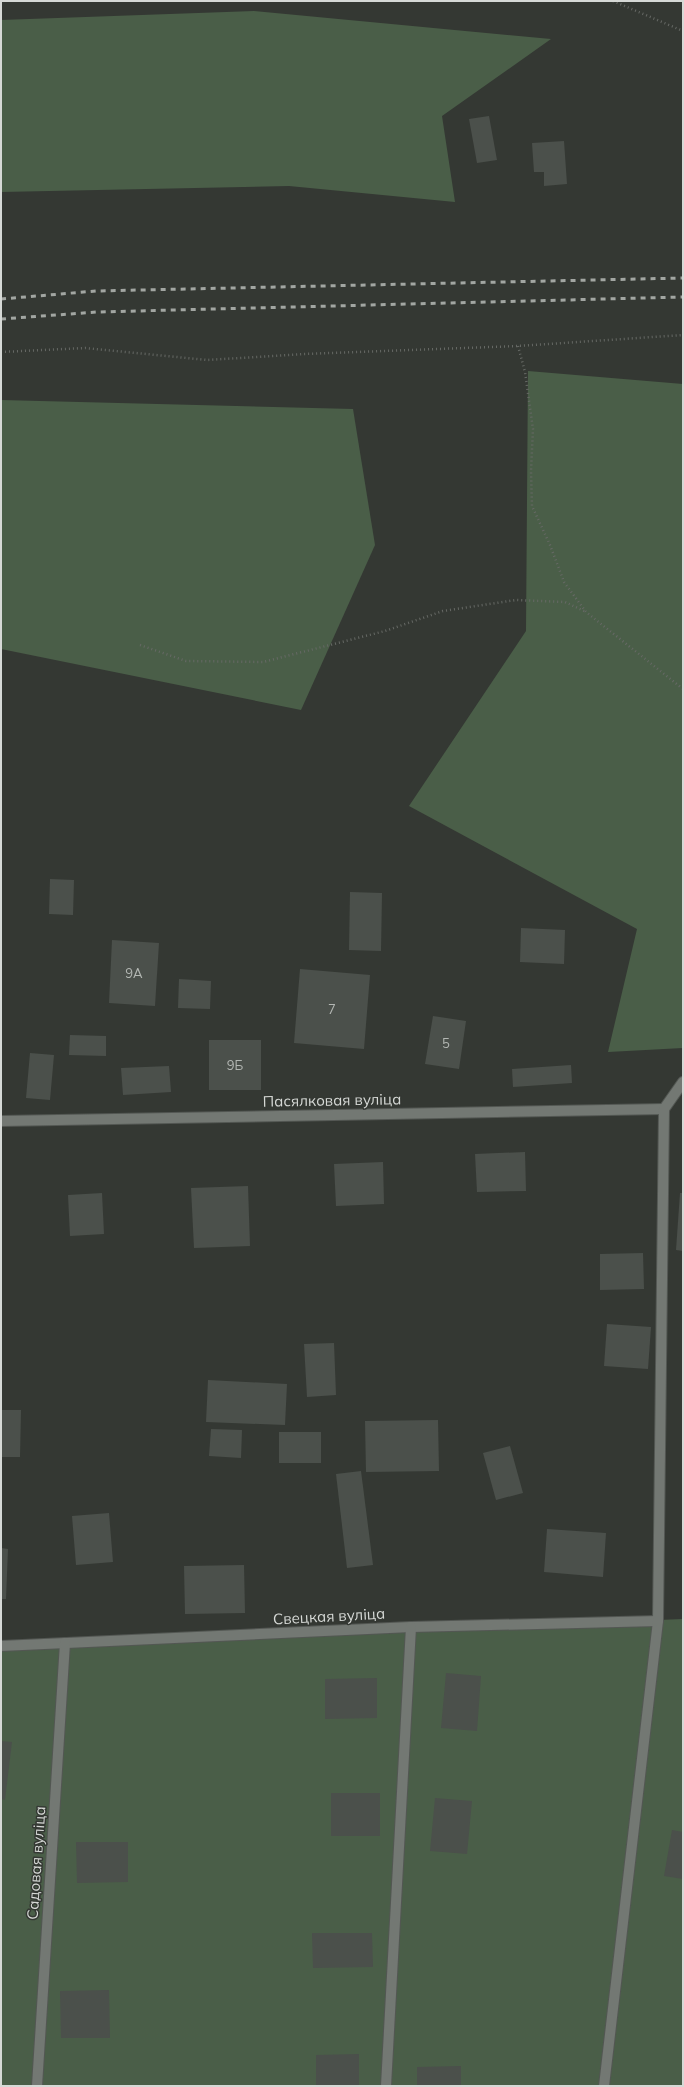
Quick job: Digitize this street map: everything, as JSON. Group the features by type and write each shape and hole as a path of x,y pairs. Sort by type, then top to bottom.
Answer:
{"street":[{"path":"604,2086 658,1621 664,1109 683,1082"},
{"name":"Пасялковая вуліца","path":"1,1121 664,1109"},
{"name":"Свецкая вуліца","path":"1,1646 411,1627 658,1621"},
{"path":"386,2086 411,1627"},
{"name":"Садовая вуліца","path":"37,2086 65,1643"}],"path":[{"path":"613,1 683,31"},
{"path":"1,352 85,348 207,360 304,354 518,346 683,335"},
{"path":"518,346 525,372 533,429 531,471 532,506 550,545 564,582 586,612"},
{"path":"140,645 186,661 263,662 385,631 442,611 516,600 565,602 586,612 683,689"}],"green space":[{"path":"254,11 551,39 442,116 455,202 289,186 1,192 1,20"},
{"path":"528,371 683,384 683,1048 608,1052 637,929 409,806 526,631"},
{"path":"1,400 353,409 375,545 301,710 1,649"},
{"path":"683,1619 683,2086 1,2086 1,1646"}],"building":[{"path":"489,116 497,160 477,163 469,119"},
{"path":"564,141 567,184 544,186 544,172 534,172 532,143"},
{"path":"50,879 74,880 73,915 49,914"},
{"path":"350,892 382,893 381,951 349,950"},
{"path":"521,928 565,930 564,964 520,962"},
{"path":"112,940 159,943 155,1006 109,1003"},
{"path":"300,969 370,975 364,1049 294,1043"},
{"path":"179,979 211,981 210,1009 178,1008"},
{"path":"433,1016 466,1021 459,1069 425,1064"},
{"path":"70,1035 106,1036 106,1056 69,1055"},
{"path":"209,1040 261,1040 261,1090 209,1090"},
{"path":"30,1053 54,1055 50,1100 26,1098"},
{"path":"571,1065 572,1083 513,1087 512,1069"},
{"path":"169,1066 171,1092 123,1095 121,1068"},
{"path":"525,1152 526,1191 477,1192 475,1154"},
{"path":"383,1162 384,1204 336,1206 334,1164"},
{"path":"248,1186 250,1246 194,1248 191,1188"},
{"path":"102,1193 104,1234 70,1236 68,1195"},
{"path":"680,1193 683,1193 683,1251 676,1250"},
{"path":"643,1253 644,1289 600,1290 600,1254"},
{"path":"607,1324 651,1327 648,1369 604,1366"},
{"path":"334,1343 336,1395 307,1397 304,1344"},
{"path":"208,1380 287,1384 285,1425 206,1422"},
{"path":"1,1410 21,1410 20,1457 1,1457"},
{"path":"438,1420 439,1471 366,1472 365,1421"},
{"path":"211,1429 242,1430 241,1458 209,1456"},
{"path":"279,1432 321,1432 321,1463 279,1463"},
{"path":"510,1446 523,1493 496,1500 483,1453"},
{"path":"361,1471 373,1565 347,1568 336,1474"},
{"path":"109,1513 113,1562 76,1565 72,1516"},
{"path":"547,1529 606,1533 603,1577 544,1572"},
{"path":"1,1548 8,1549 6,1599 1,1599"},
{"path":"244,1565 245,1613 185,1614 184,1566"},
{"path":"446,1673 481,1676 477,1731 441,1728"},
{"path":"377,1678 377,1718 325,1719 325,1679"},
{"path":"1,1741 12,1742 5,1800 1,1799"},
{"path":"331,1793 380,1793 380,1836 331,1836"},
{"path":"435,1798 472,1801 467,1854 430,1851"},
{"path":"672,1830 683,1832 683,1879 664,1876"},
{"path":"76,1842 128,1842 128,1882 77,1883"},
{"path":"312,1933 372,1933 373,1967 313,1968"},
{"path":"109,1990 110,2038 61,2038 60,1991"},
{"path":"359,2054 359,2086 316,2086 316,2055"},
{"path":"461,2066 461,2086 417,2086 417,2067"}],"railway":[{"path":"1,299 96,291 683,278"},
{"path":"1,319 97,312 683,297"}]}
